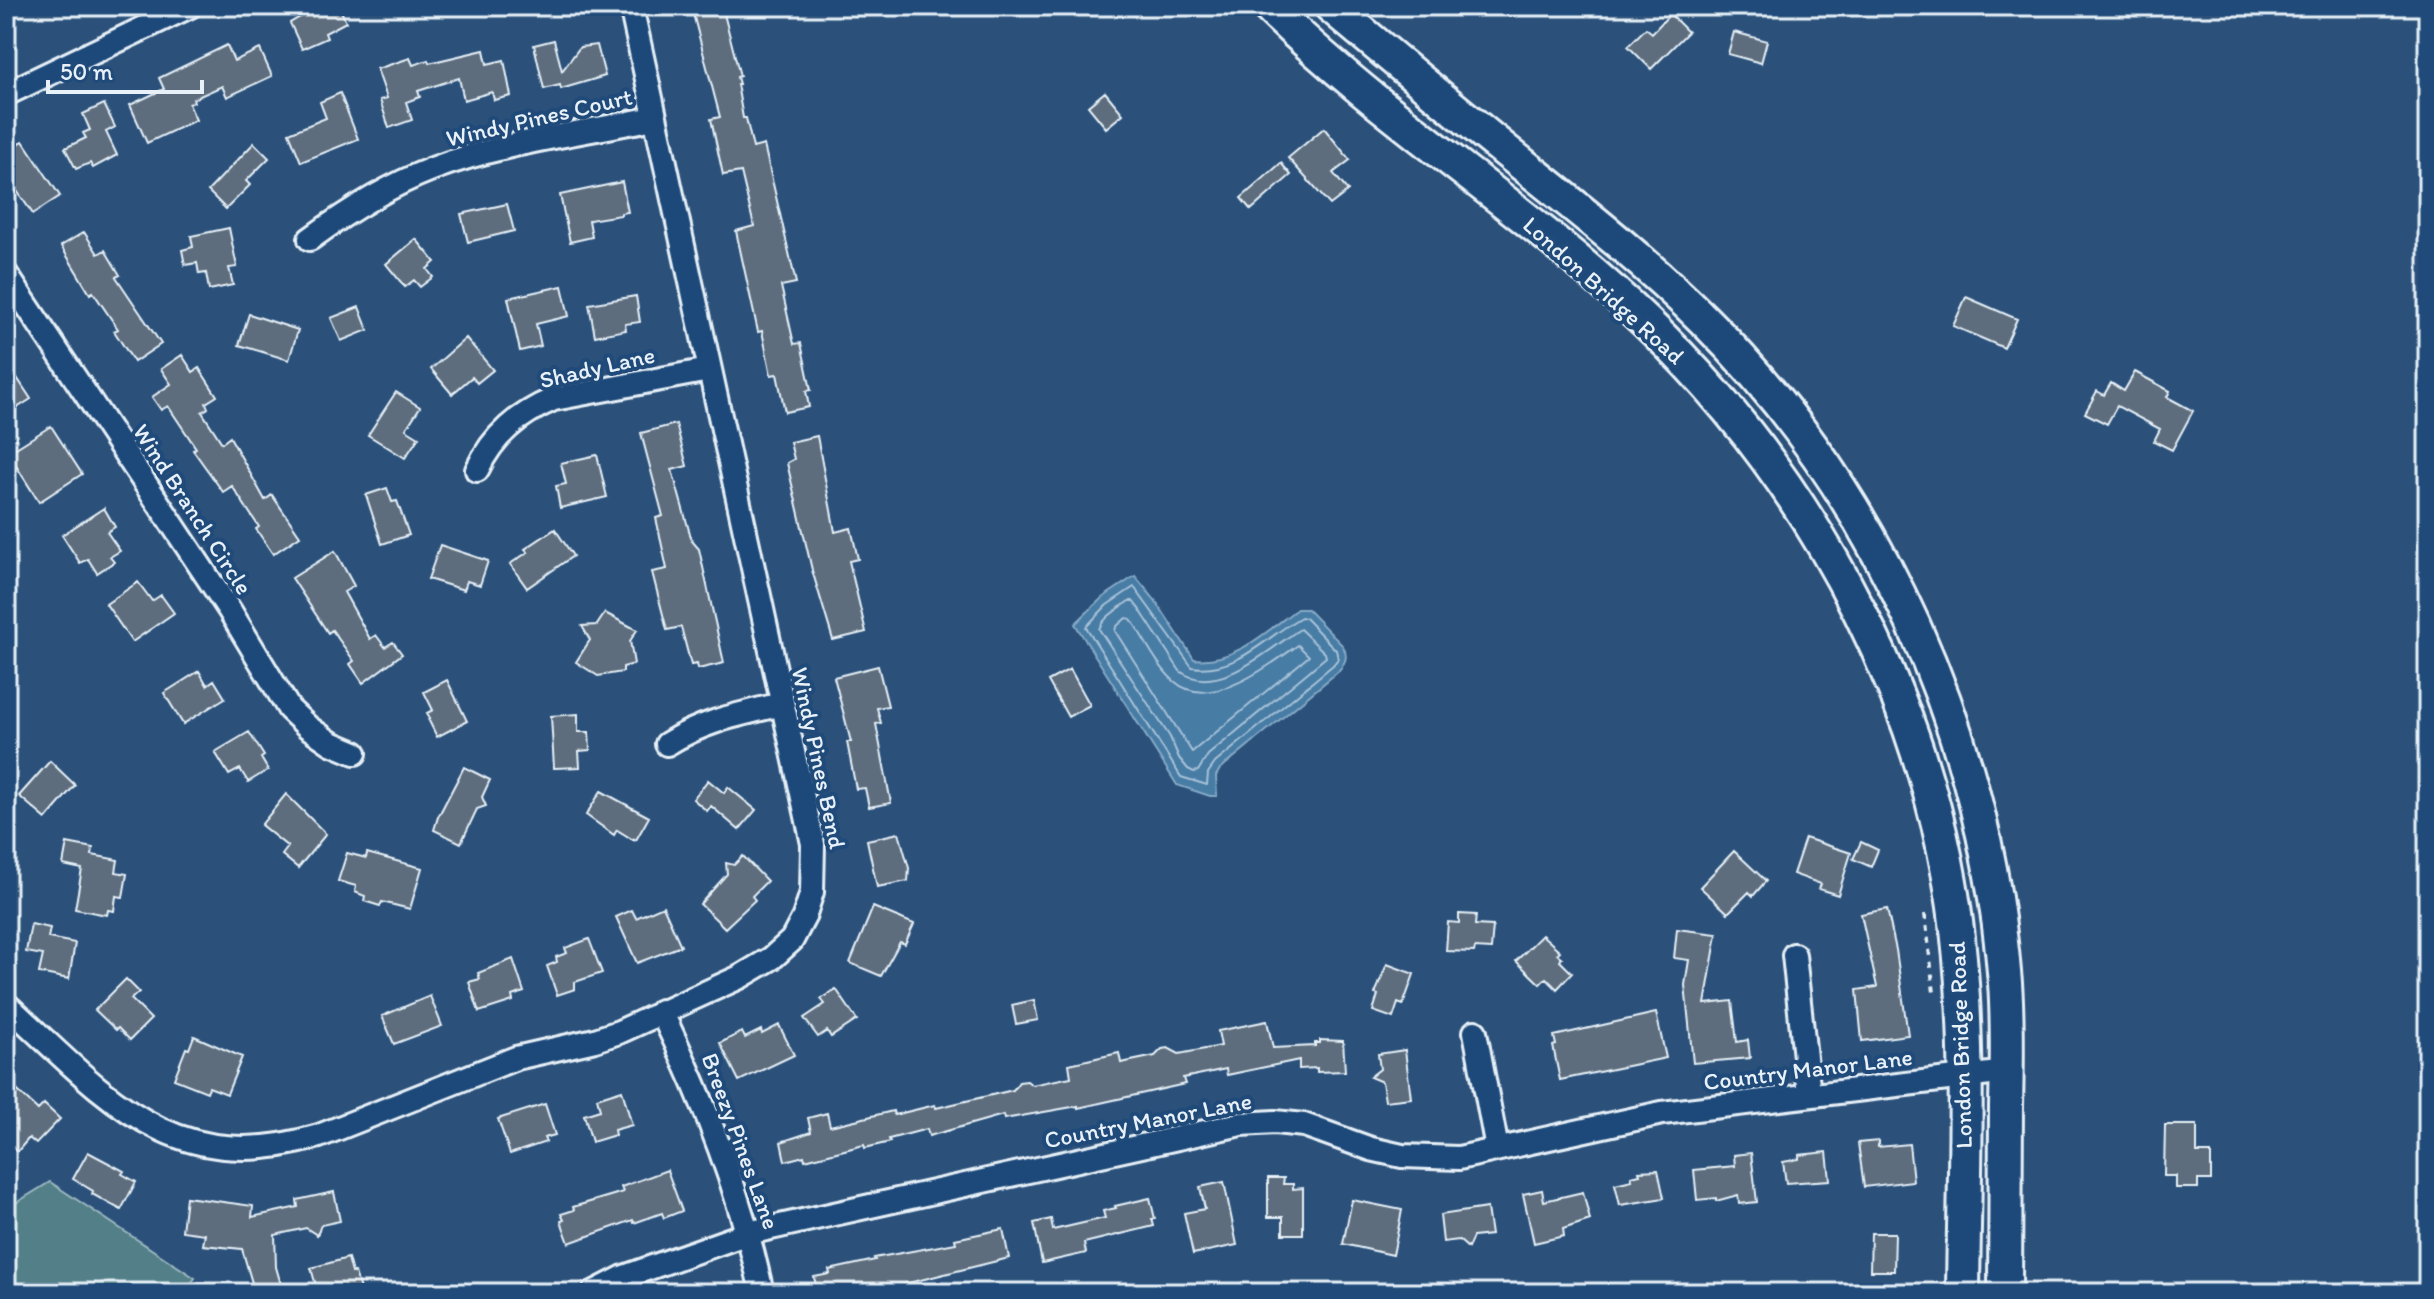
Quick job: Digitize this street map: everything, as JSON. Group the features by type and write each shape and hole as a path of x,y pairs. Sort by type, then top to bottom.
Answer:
{"main road":[{"name":"London Bridge Road","path":"1268,6 1329,63 1583,266 1644,320 1739,423 1774,469 1824,547 1886,671 1912,739 1936,818 1950,886 1960,955 1964,1077 1963,1293"},
{"name":"London Bridge Road","path":"1331,6 1661,278 1707,322 1760,380 1836,484 1880,556 1917,633 1943,698 1969,780 1997,908 2005,986 2007,1072 2005,1293"}],"street":[{"path":"6,94 190,6"},
{"name":"Windy Pines Bend","path":"6,1004 129,1113 169,1133 226,1148 256,1149 289,1145 319,1136 516,1058 595,1040 740,977 772,958 792,940 812,892 813,844 631,6"},
{"name":"Windy Pines Court","path":"310,239 344,214 391,187 433,168 477,155 654,118"},
{"name":"Wind Branch Circle","path":"6,274 230,611 289,709 319,735 355,753"},
{"name":"Shady Lane","path":"477,470 494,441 511,423 554,399 709,370"},
{"path":"667,744 710,722 782,704"},
{"path":"1794,955 1809,1095"},
{"name":"Breezy Pines Lane","path":"661,1011 713,1124 748,1233 762,1293"},
{"path":"1475,1032 1497,1149"},
{"name":"Country Manor Lane","path":"593,1293 624,1277 748,1233 1241,1124 1275,1122 1304,1125 1371,1149 1402,1156 1459,1158 1662,1113 2007,1072"}],"path":[{"path":"1925,914 1936,1005"}],"green space":[{"path":"50,1182 195,1278 184,1293 6,1293 6,1209"}],"water":[{"path":"1135,576 1194,659 1209,659 1236,651 1297,609 1307,609 1345,650 1346,658 1340,670 1220,769 1216,776 1217,796 1177,785 1075,624 1102,598"}],"building":[{"path":"319,6 339,6 346,22 325,33 327,38 302,49 290,23"},
{"path":"691,6 722,6 740,76 737,77 737,84 743,118 746,118 753,148 764,145 796,283 781,286 794,344 801,343 811,390 806,391 809,407 785,412 777,374 771,375 762,331 758,332 736,231 754,226 741,172 723,175 711,119 720,117"},
{"path":"1670,14 1688,32 1651,69 1628,46 1646,28 1652,33"},
{"path":"1734,32 1767,41 1761,63 1728,54"},
{"path":"554,40 562,71 580,47 597,45 605,76 561,89 560,85 544,89 534,45"},
{"path":"227,45 234,61 260,49 272,76 227,97 222,86 193,99 194,102 189,104 196,120 147,143 130,105 164,89 159,78"},
{"path":"484,50 487,64 504,60 511,96 494,100 492,92 464,100 459,78 418,91 420,97 406,102 412,120 389,128 380,100 387,98 377,69 410,58 413,65"},
{"path":"1105,92 1123,114 1106,128 1088,106"},
{"path":"340,93 358,139 301,162 289,133 326,118 320,102"},
{"path":"104,104 115,127 106,132 117,155 93,168 90,163 76,169 65,148 86,138 83,133 90,130 83,114"},
{"path":"1324,128 1350,160 1333,173 1348,191 1330,205 1288,158"},
{"path":"23,141 60,196 33,214 6,175 6,152"},
{"path":"254,143 269,158 246,181 250,185 226,209 208,191"},
{"path":"1281,163 1291,175 1251,210 1241,198"},
{"path":"622,182 628,212 589,220 592,237 570,242 560,195"},
{"path":"507,204 514,231 468,242 461,214"},
{"path":"229,228 237,267 229,268 233,285 209,290 206,273 199,274 197,263 185,265 182,250 193,247 191,236"},
{"path":"84,232 98,254 105,250 120,275 116,277 161,344 134,362 114,331 118,329 93,292 90,294 61,246"},
{"path":"416,239 435,262 427,269 433,277 420,287 414,280 405,287 386,264"},
{"path":"562,286 569,316 536,324 541,346 520,351 508,298"},
{"path":"636,296 640,322 625,324 626,330 595,336 589,304"},
{"path":"1966,297 2017,319 2004,348 1953,326"},
{"path":"359,307 368,330 341,341 331,318"},
{"path":"249,314 298,330 289,360 239,345"},
{"path":"466,338 493,370 477,383 472,377 452,394 431,369"},
{"path":"182,355 193,372 199,368 217,396 206,403 208,408 202,412 222,443 230,437 265,500 272,495 300,536 273,554 232,486 223,492 193,450 196,448 168,406 161,410 152,397 171,384 161,369"},
{"path":"6,361 31,399 6,415"},
{"path":"2135,372 2170,391 2167,397 2193,411 2172,450 2154,441 2160,429 2117,406 2107,424 2085,413 2097,391 2104,395 2111,383 2124,391"},
{"path":"396,392 420,407 406,429 419,437 405,458 368,435"},
{"path":"676,424 687,466 672,470 692,541 699,549 724,663 698,669 697,664 691,665 681,627 667,630 652,572 667,569 656,518 663,516 641,433"},
{"path":"51,426 82,474 39,502 8,453"},
{"path":"817,436 835,532 851,528 858,559 849,561 866,632 833,640 812,570 787,463 794,459 790,442"},
{"path":"597,455 607,497 560,508 556,486 566,484 561,463"},
{"path":"387,488 392,502 397,501 409,535 382,544 366,495"},
{"path":"104,508 115,527 107,532 120,551 110,557 114,562 97,573 88,559 80,563 62,535"},
{"path":"555,529 573,556 527,588 510,564 528,552 525,549"},
{"path":"440,545 488,561 480,585 467,581 464,590 428,579"},
{"path":"335,551 354,586 344,592 370,639 376,635 385,647 393,642 402,654 363,683 350,664 354,661 332,630 328,633 292,578"},
{"path":"138,582 152,601 161,595 174,613 132,642 106,604"},
{"path":"605,613 637,630 630,641 634,664 623,667 623,672 598,676 576,662 590,640 582,626 597,625"},
{"path":"878,666 888,706 877,708 881,723 876,724 891,803 869,807 865,788 856,789 847,742 851,742 834,677"},
{"path":"1070,669 1090,705 1068,717 1048,681"},
{"path":"199,671 207,685 214,680 225,698 183,724 164,693"},
{"path":"447,680 467,721 437,737 427,713 433,710 424,692"},
{"path":"578,714 578,732 589,732 590,750 579,751 580,767 554,768 551,716"},
{"path":"249,732 264,756 261,758 268,770 248,782 240,769 229,775 215,752"},
{"path":"50,761 75,785 46,819 19,796"},
{"path":"464,767 490,780 482,797 486,806 477,809 461,843 434,830"},
{"path":"708,780 724,793 728,787 756,810 739,830 711,806 707,811 693,799"},
{"path":"601,791 649,817 636,840 633,838 635,841 617,830 614,835 586,815"},
{"path":"286,794 326,834 298,868 282,855 288,847 261,825"},
{"path":"899,833 909,868 908,881 877,887 867,840"},
{"path":"1805,838 1851,853 1838,895 1819,889 1821,884 1793,874"},
{"path":"1861,842 1878,850 1871,867 1853,859"},
{"path":"67,843 93,848 92,855 118,860 116,872 127,874 123,897 116,896 114,911 108,910 107,915 75,909 82,869 63,865"},
{"path":"1734,851 1766,881 1753,896 1749,892 1728,913 1700,887"},
{"path":"347,853 366,858 367,853 422,868 410,909 364,901 365,896 355,892 356,886 338,881"},
{"path":"743,856 767,881 752,896 755,900 725,928 700,904 727,874 726,863 734,865"},
{"path":"663,906 681,946 637,963 616,917 632,910 636,918"},
{"path":"873,907 914,924 905,944 900,942 881,976 850,963"},
{"path":"1887,909 1908,1035 1862,1041 1857,990 1877,987 1861,914"},
{"path":"1459,914 1476,915 1475,925 1493,926 1491,949 1446,951 1448,922 1459,923"},
{"path":"31,924 50,928 48,938 75,943 69,979 39,973 43,955 26,952"},
{"path":"1677,929 1717,934 1705,1004 1732,1001 1737,1042 1748,1040 1750,1058 1693,1063 1685,985 1689,960 1674,958"},
{"path":"1542,935 1560,951 1557,954 1562,958 1560,961 1572,973 1557,989 1546,978 1540,984 1516,961"},
{"path":"589,939 602,973 575,982 575,989 557,995 547,966 557,962 556,957 567,953 565,948"},
{"path":"513,959 524,992 512,996 513,1001 479,1012 469,982 480,979 478,973"},
{"path":"1387,964 1414,974 1403,1005 1398,1003 1393,1018 1373,1011 1378,995 1375,994"},
{"path":"126,979 139,992 131,999 151,1019 130,1040 95,1010"},
{"path":"836,989 857,1020 831,1037 827,1031 818,1037 804,1018 825,1004 821,999"},
{"path":"430,996 442,1026 394,1044 382,1016"},
{"path":"1034,1000 1038,1020 1016,1024 1012,1005"},
{"path":"1656,1013 1666,1058 1560,1080 1554,1036"},
{"path":"1267,1021 1273,1048 1315,1046 1320,1040 1343,1041 1345,1071 1299,1069 1299,1060 1227,1075 1226,1069 1183,1078 1185,1084 1078,1108 1004,1119 1003,1115 929,1136 927,1129 865,1148 864,1145 805,1160 804,1156 785,1161 781,1142 811,1132 808,1118 827,1113 830,1126 893,1111 894,1115 935,1105 936,1108 1013,1090 1019,1082 1027,1081 1032,1085 1071,1077 1069,1064 1119,1053 1121,1063 1155,1056 1162,1049 1168,1048 1179,1054 1221,1046 1218,1031"},
{"path":"779,1025 794,1055 739,1081 720,1043 742,1032 745,1038"},
{"path":"194,1036 242,1057 227,1094 209,1087 207,1092 174,1079"},
{"path":"1405,1050 1411,1098 1385,1101 1382,1082 1370,1077 1380,1069 1378,1054"},
{"path":"6,1080 38,1110 44,1104 60,1119 36,1144 29,1138 17,1152 6,1142"},
{"path":"622,1090 632,1125 614,1130 615,1135 592,1142 584,1115 600,1110 597,1098"},
{"path":"545,1104 555,1135 544,1138 546,1142 510,1154 498,1119"},
{"path":"2165,1125 2197,1125 2197,1153 2211,1153 2211,1180 2198,1180 2198,1188 2176,1188 2176,1176 2164,1176"},
{"path":"1878,1141 1878,1147 1909,1144 1913,1181 1864,1187 1858,1143"},
{"path":"88,1152 124,1171 122,1174 136,1182 121,1210 73,1179"},
{"path":"1827,1152 1830,1180 1786,1183 1783,1162 1799,1159 1799,1155"},
{"path":"1751,1153 1757,1202 1739,1204 1738,1195 1716,1201 1716,1198 1697,1200 1694,1170 1735,1166 1734,1155"},
{"path":"667,1170 682,1211 664,1218 662,1213 634,1223 633,1220 569,1243 561,1214 574,1210 573,1207 623,1192 621,1187"},
{"path":"1658,1170 1664,1198 1620,1205 1615,1184 1632,1180 1631,1176 1640,1174 1639,1171"},
{"path":"1268,1178 1284,1178 1283,1184 1293,1184 1293,1189 1303,1188 1303,1234 1283,1234 1283,1217 1268,1217"},
{"path":"1224,1182 1237,1245 1193,1254 1184,1213 1205,1209 1200,1187"},
{"path":"1542,1190 1544,1201 1583,1192 1590,1220 1563,1229 1564,1236 1534,1243 1523,1194"},
{"path":"334,1192 340,1221 321,1225 317,1235 306,1228 275,1235 276,1267 282,1288 266,1293 255,1293 242,1249 203,1245 205,1234 182,1231 186,1197 253,1206 252,1217 298,1207 297,1200"},
{"path":"1150,1198 1154,1226 1084,1243 1086,1253 1042,1263 1034,1223 1051,1219 1053,1230 1105,1218 1103,1211"},
{"path":"1352,1200 1402,1210 1393,1255 1343,1244"},
{"path":"1487,1208 1491,1235 1473,1237 1468,1248 1459,1240 1443,1242 1440,1215"},
{"path":"1003,1229 1009,1258 868,1293 818,1293 814,1277 830,1274 829,1270 956,1243 955,1239"},
{"path":"1871,1233 1895,1233 1894,1271 1870,1271"},
{"path":"348,1258 361,1293 318,1293 311,1268"}]}
